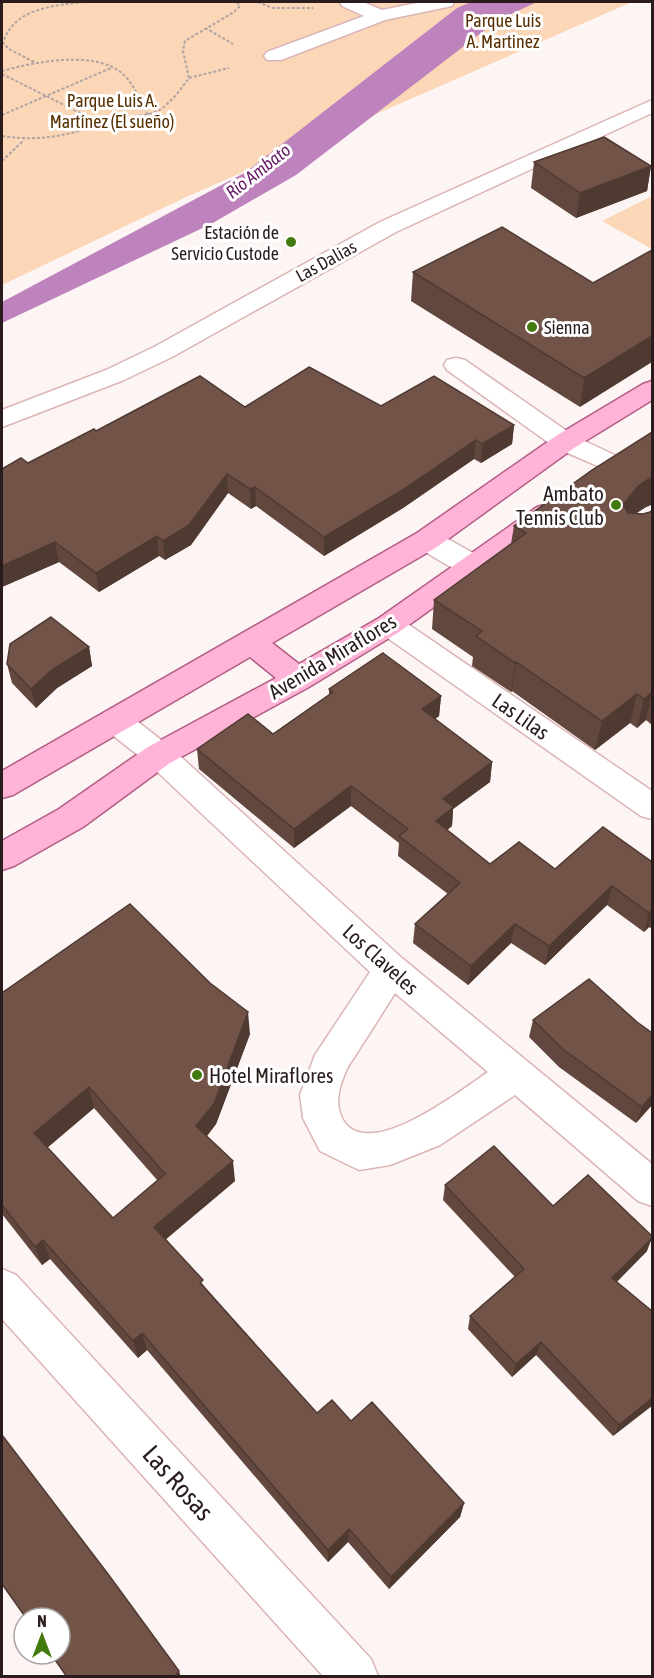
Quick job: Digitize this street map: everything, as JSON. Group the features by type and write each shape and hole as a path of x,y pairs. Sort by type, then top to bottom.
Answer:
{"main road":[{"path":"2,786 58,752 117,722 427,540 565,442 652,389"},
{"name":"Avenida Miraflores","path":"2,857 71,818 159,754 298,679 389,625 624,458"},
{"path":"252,643 298,679"}],"street":[{"path":"274,56 364,9 445,2"},
{"name":"Las Dalias","path":"2,419 115,375 163,352 388,227 652,106"},
{"path":"456,365 565,442 624,458"},
{"path":"427,540 474,566"},
{"name":"Las Lilas","path":"389,625 652,807"},
{"name":"Los Claveles","path":"117,722 159,754 391,969 652,1188"},
{"path":"391,969 328,1067 319,1095 322,1118 334,1139 359,1152 390,1147 427,1133 516,1074"},
{"name":"Las Rosas","path":"2,1289 354,1677"}],"path":[{"path":"35,62 9,49 3,43 6,32 17,19 37,10 82,2"},
{"path":"189,78 183,51 185,41 204,27 232,14 240,6 237,2"},
{"path":"258,2 272,8 364,9"},
{"path":"204,27 233,44"},
{"path":"2,73 35,62 63,58 87,61 111,68 125,76 148,115"},
{"path":"2,115 111,68"},
{"path":"2,136 25,140 78,134 107,126 122,118 148,115 171,101 189,78 229,68"},
{"path":"2,73 107,126"},
{"path":"2,161 25,140"}],"green space":[{"name":"Parque Luis A. Martínez (El sueño)","path":"2,2 632,2 184,198 2,285"},
{"path":"652,196 652,249 602,221"}],"water":[{"name":"Río Ambato","path":"471,2 537,2 498,20 296,175 211,224 2,323 2,302 246,172 457,8"}],"building":[{"path":"604,137 651,166 580,193 534,162"},
{"path":"502,227 593,283 652,250 652,336 584,378 413,272"},
{"path":"309,367 381,406 434,376 514,425 482,444 476,440 404,489 324,537 255,487 250,489 227,474 189,525 163,541 157,536 96,573 55,542 2,566 2,469 21,458 28,463 94,429 96,431 200,376 245,407"},
{"path":"652,432 652,477 638,486 623,505 628,513 643,514 652,510 652,692 644,699 637,694 602,721 476,636 482,631 434,600 526,533 514,526 592,470"},
{"path":"51,617 89,647 53,669 31,689 7,664 10,644"},
{"path":"383,653 441,696 422,709 492,762 443,799 454,807 436,821 490,864 519,842 555,869 603,827 652,862 652,910 649,913 612,886 549,946 515,924 471,966 415,924 460,883 399,836 408,829 351,786 294,829 197,749 248,714 273,734 333,692 329,689"},
{"path":"130,904 210,983 248,1012 214,1104 196,1126 233,1161 154,1227 203,1280 200,1283 317,1413 332,1400 351,1421 372,1402 464,1503 391,1577 349,1529 328,1550 142,1333 133,1341 43,1240 35,1247 2,1205 2,993","holes":["89,1087 165,1174 113,1218 34,1133"]},
{"path":"589,979 652,1033 652,1095 642,1107 564,1050 533,1020"},
{"path":"494,1146 553,1206 588,1175 652,1236 612,1278 652,1311 652,1398 619,1425 541,1342 516,1364 470,1316 524,1269 445,1185"},
{"path":"2,1435 179,1671 174,1677 67,1677 59,1666 72,1666 72,1606 18,1606 2,1584"}],"place":[{"name":"Estación de Servicio Custode","path":"291,242"},
{"name":"Sienna","path":"532,327"},
{"name":"Ambato Tennis Club","path":"616,505"},
{"name":"Hotel Miraflores","path":"197,1075"}],"park label":[{"name":"Parque Luis A. Martinez","path":"503,30"}]}
